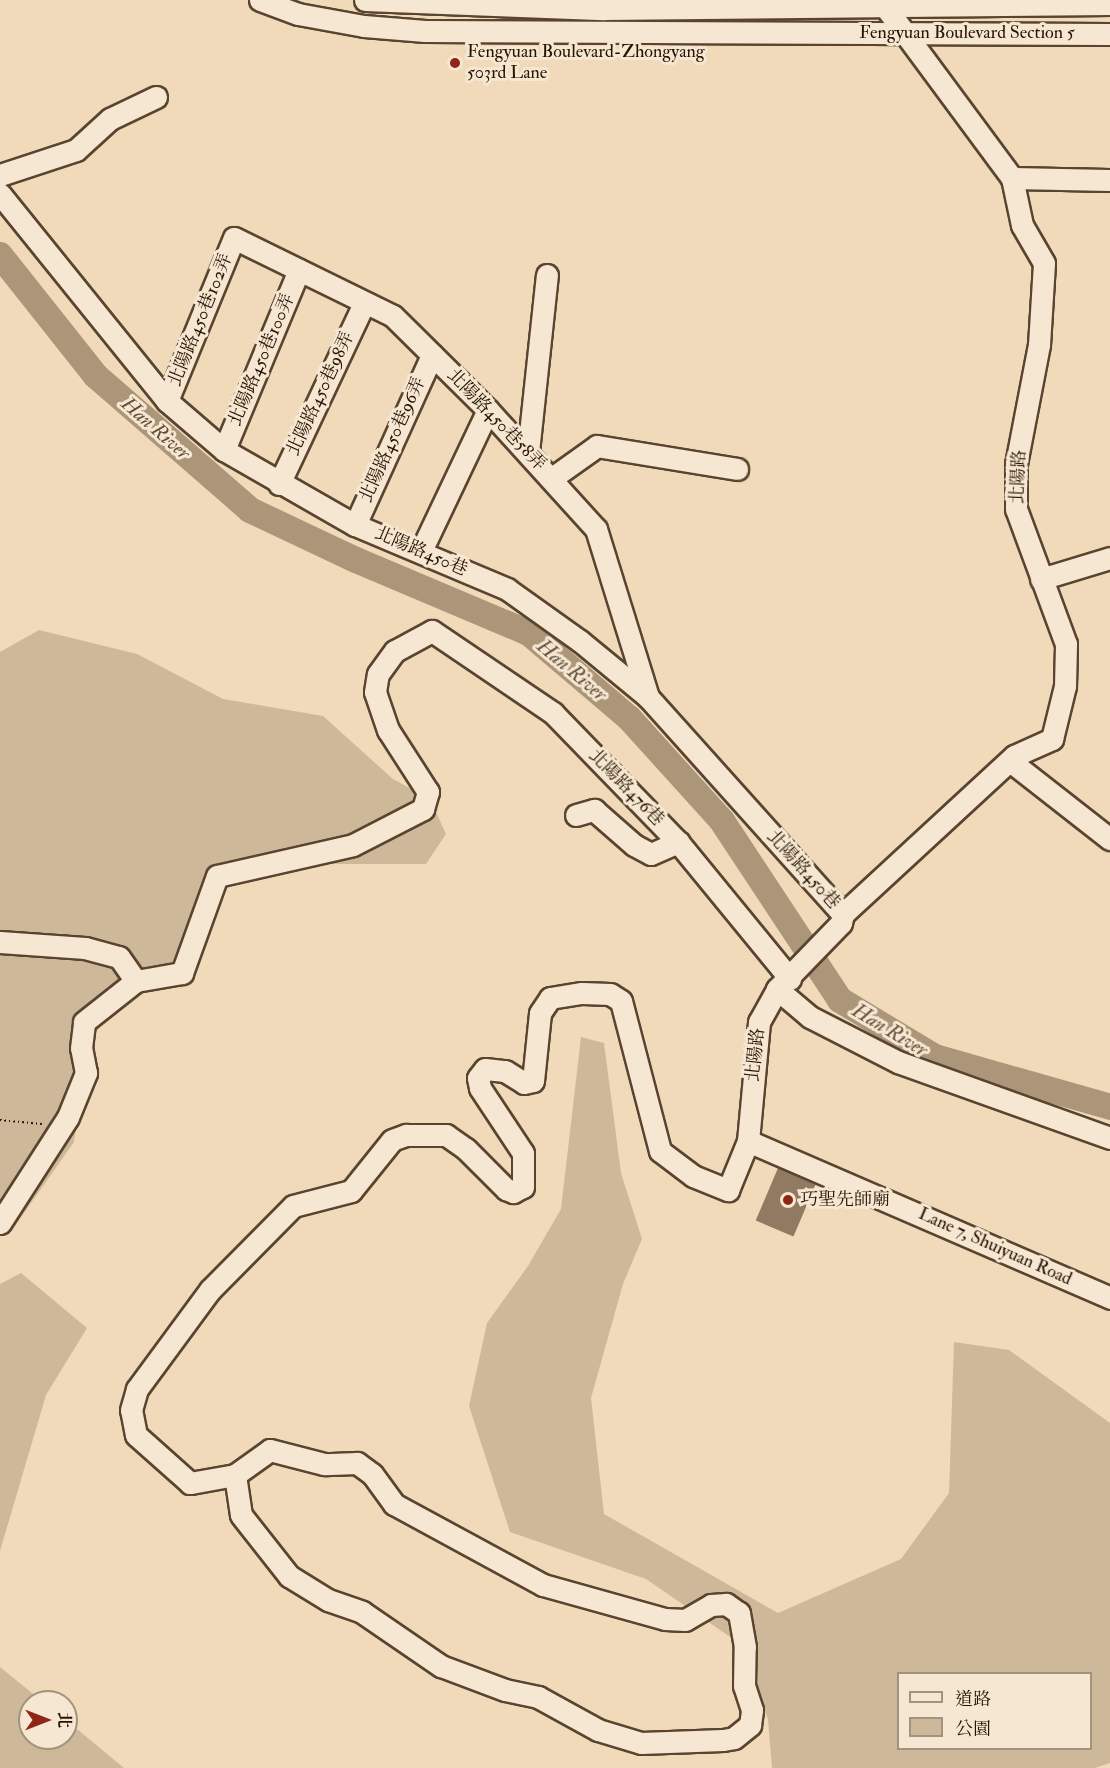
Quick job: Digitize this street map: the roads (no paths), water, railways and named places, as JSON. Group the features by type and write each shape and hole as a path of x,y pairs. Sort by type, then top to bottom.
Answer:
{"street":[{"name":"Fengyuan Boulevard Section 5","path":"260,0 298,14 353,24 425,31 824,33 906,31 1110,34"},
{"name":"Fengyuan Boulevard Section 5","path":"365,0 514,8 824,4 886,8 1110,4"},
{"path":"824,4 824,33"},
{"name":"北陽路","path":"235,1475 198,1483 178,1475 133,1429 130,1410 137,1389 210,1290 293,1206 351,1191 392,1140 406,1135 446,1136 466,1149 506,1189 519,1191 525,1181 523,1153 480,1088 478,1078 485,1069 505,1071 524,1083 532,1081 540,1013 550,998 582,993 610,994 621,1001 660,1151 693,1176 728,1190 748,1141 759,1022 783,984 842,918 1010,761 1052,739 1065,686 1066,644 1016,509 1016,464 1039,345 1044,263 1022,225 1012,178 906,31 886,8"},
{"path":"0,175 76,150 110,118 156,97"},
{"path":"1012,178 1110,180"},
{"name":"北陽路450巷","path":"0,194 167,401 224,450 279,484 355,525 507,589 580,641 648,698 842,918"},
{"name":"北陽路450巷102弄","path":"167,401 234,238"},
{"name":"北陽路450巷58弄","path":"234,238 393,316 488,410 552,478 596,529 648,698"},
{"name":"北陽路450巷100弄","path":"224,450 299,270"},
{"path":"528,452 547,275"},
{"name":"北陽路450巷98弄","path":"279,484 364,303"},
{"name":"北陽路450巷96弄","path":"355,525 432,355"},
{"path":"421,551 488,410"},
{"path":"552,478 597,446 737,469"},
{"path":"1041,579 1110,558"},
{"name":"北陽路476巷","path":"136,981 182,974 217,876 353,844 423,810 428,792 388,730 375,692 378,674 395,651 432,631 553,713 678,842 810,1017 898,1062 1110,1138"},
{"path":"1010,761 1110,839"},
{"path":"576,815 594,810 634,845 651,854 678,842"},
{"path":"0,942 85,948 119,957 136,981 84,1022 81,1048 86,1073 61,1125 0,1223"},
{"name":"Lane 7, Shuiyuan Road","path":"748,1141 1110,1298"},
{"path":"270,1450 324,1464 357,1463 365,1466 394,1504 543,1585 665,1619 685,1620 711,1605 726,1604 738,1613 745,1647 744,1686 752,1710 750,1725 734,1738 723,1740 641,1743 598,1730 538,1697 505,1690 441,1665 362,1612 327,1600 289,1576 241,1515 235,1475 270,1450"}],"waterway":[{"name":"Han River","path":"0,255 96,376 250,510 356,560 529,633 629,718 722,821 840,1000 935,1057 1110,1107"}],"place":[{"name":"Fengyuan Boulevard-Zhongyang 503rd Lane","path":"455,63"},
{"name":"巧聖先師廟","path":"788,1200"}]}
